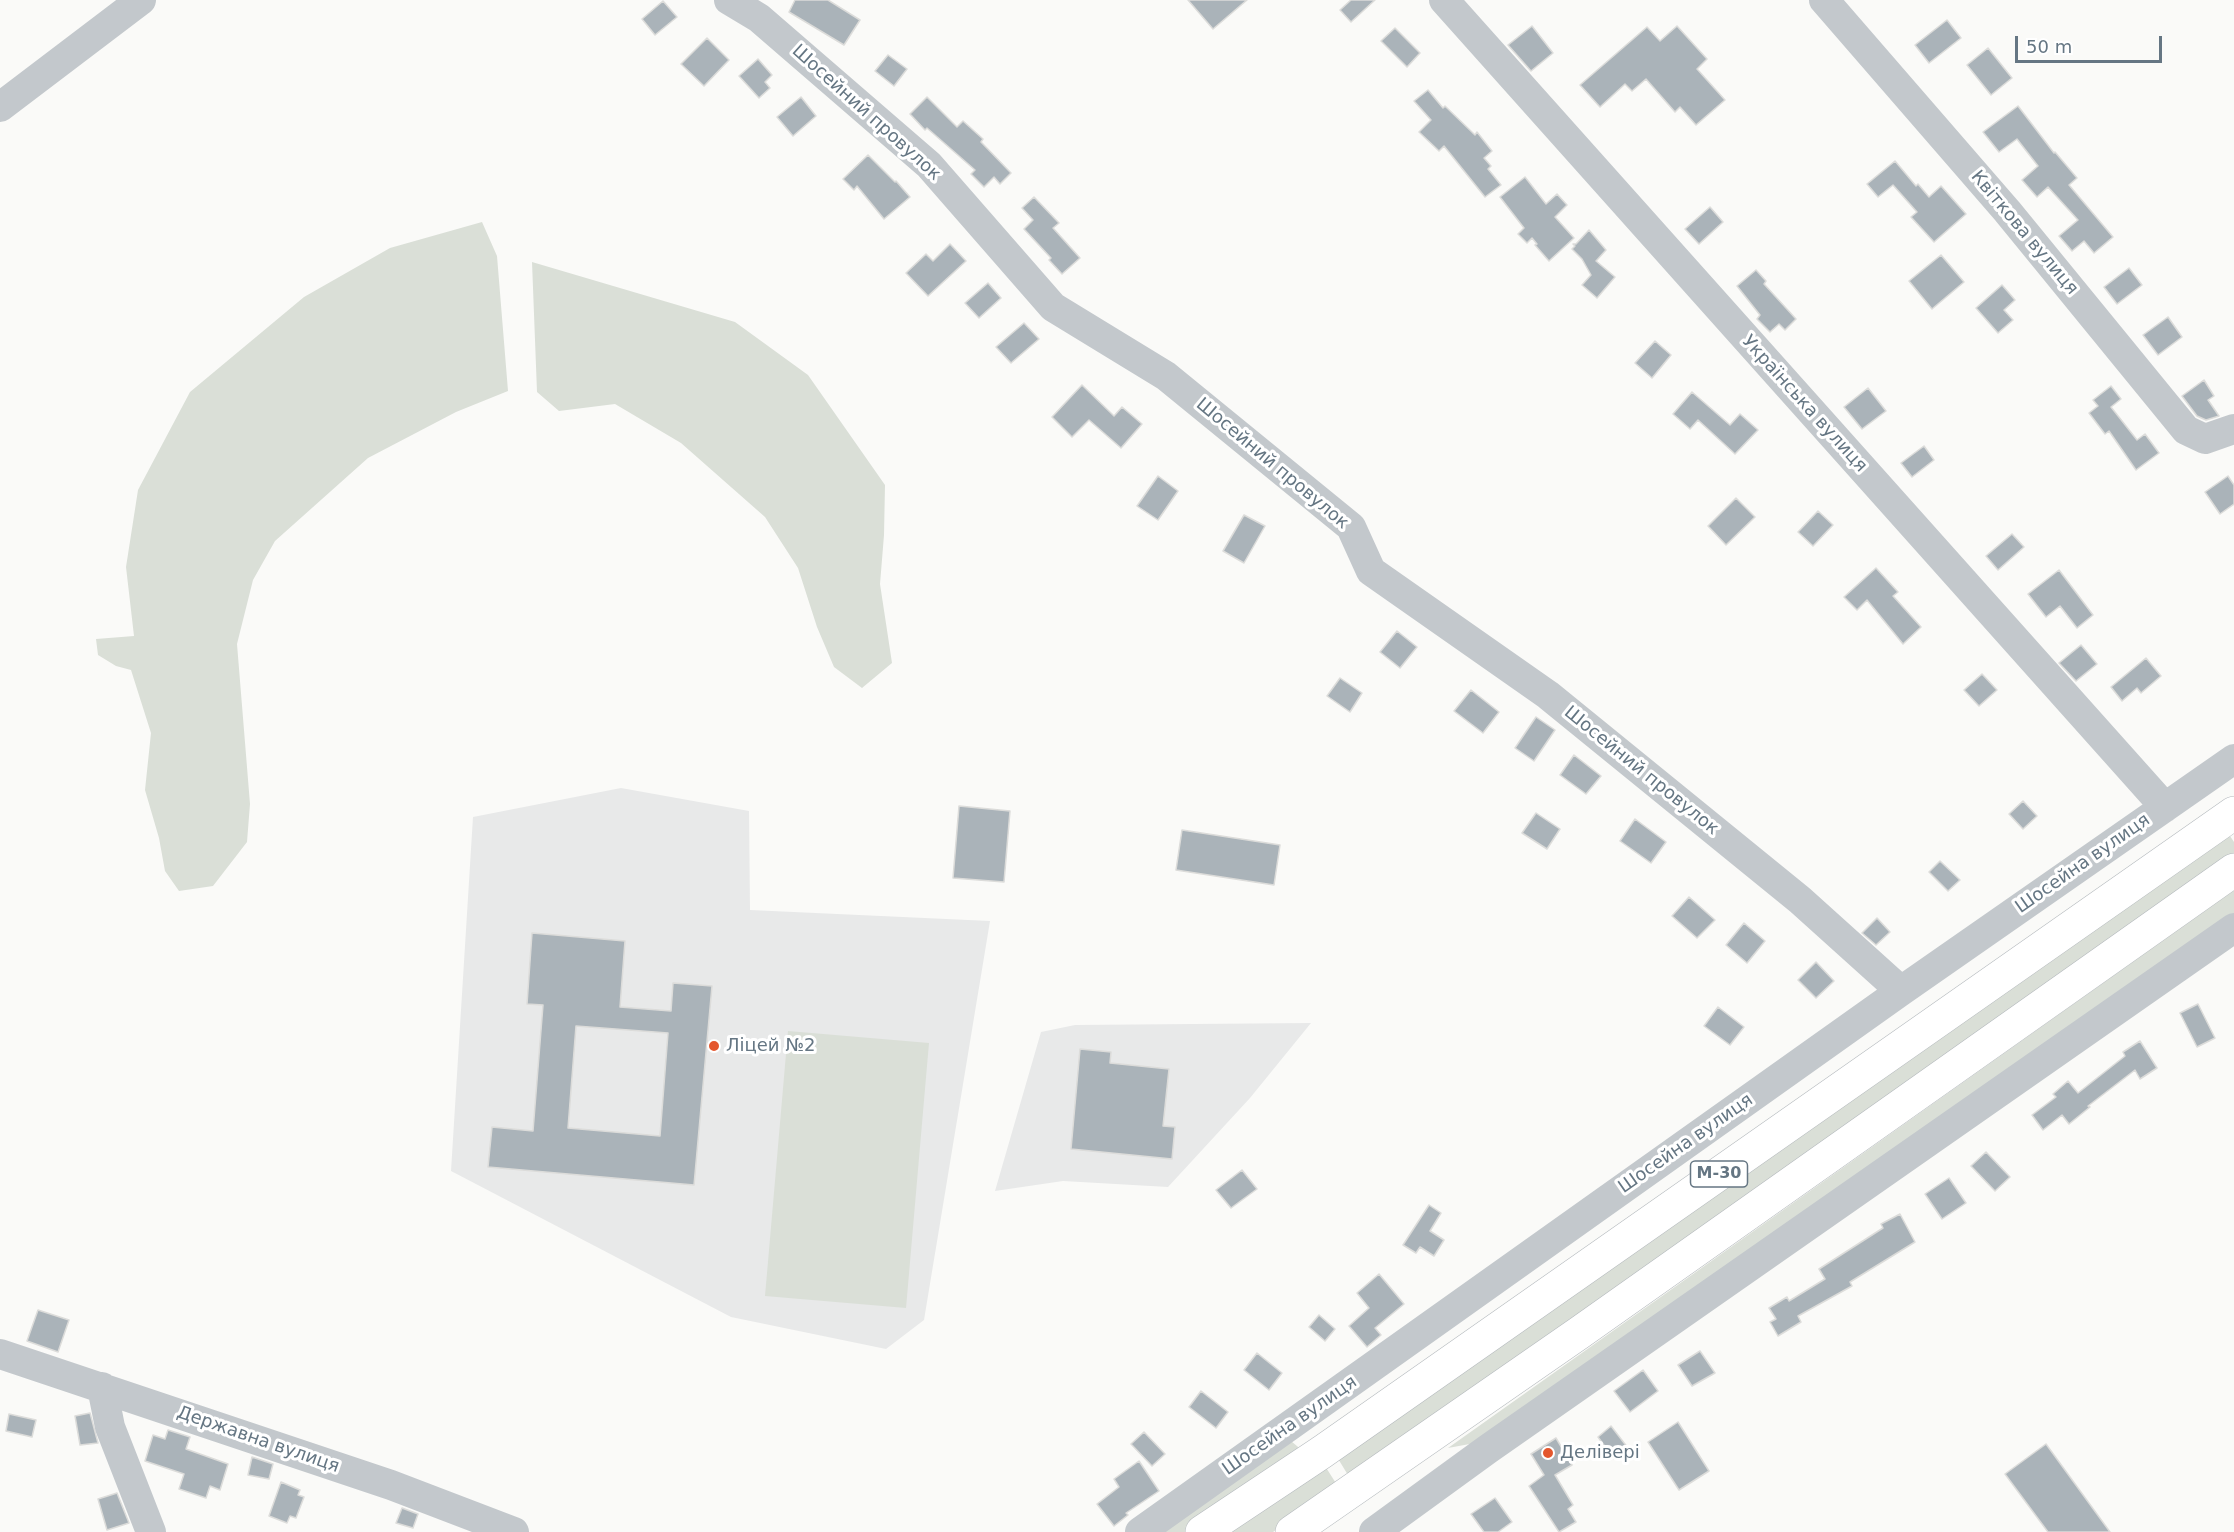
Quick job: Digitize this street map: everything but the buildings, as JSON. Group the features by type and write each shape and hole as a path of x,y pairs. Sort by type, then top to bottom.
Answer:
{"highway":[{"name":"М-30","path":"1202,1532 1322,1452 2234,813"},
{"name":"М-30","path":"1292,1532 1579,1334 2234,870"}],"street":[{"path":"0,106 141,0"},
{"name":"Шосейний провулок","path":"729,0 759,18 929,165 1053,307 1166,376 1351,527 1371,571 1548,695 1800,900 1901,990"},
{"name":"Українська вулиця","path":"1444,0 2156,796 2164,808"},
{"name":"Квіткова вулиця","path":"1824,0 2007,211 2186,430 2205,439 2234,429"},
{"name":"Шосейна вулиця","path":"1140,1532 1901,990 2234,759"},
{"path":"1374,1532 1498,1442 2234,928"},
{"name":"Державна вулиця","path":"0,1354 391,1485 514,1532"},
{"path":"102,1388 110,1427 151,1532"}],"shaded area":[{"path":"482,222 497,256 508,391 456,412 368,458 275,541 253,580 237,644 250,804 247,842 213,886 179,891 165,871 159,838 145,790 151,733 131,670 116,666 98,655 96,639 134,636 126,567 138,490 190,392 304,297 390,248"},
{"path":"532,262 735,322 808,375 885,485 880,584 892,663 862,688 834,667 817,627 798,568 765,517 681,443 615,404 559,411 537,392"},
{"name":"Ліцей №2","path":"621,788 749,811 750,910 990,921 924,1320 886,1349 731,1317 451,1171 473,817"},
{"path":"2226,830 2234,842 2234,853 1351,1480 1337,1457"},
{"path":"2234,890 2234,913 1486,1441 1448,1448"},
{"path":"1311,1023 1250,1098 1168,1187 1063,1181 995,1191 1041,1032 1075,1025"},
{"path":"788,1031 929,1043 906,1308 765,1296"},
{"path":"1291,1441 1304,1452 1187,1532 1164,1532"},
{"path":"1325,1466 1339,1488 1273,1532 1230,1532"}],"place":[{"name":"Ліцей №2","path":"714,1046"},
{"name":"Делівері","path":"1548,1453"}]}
